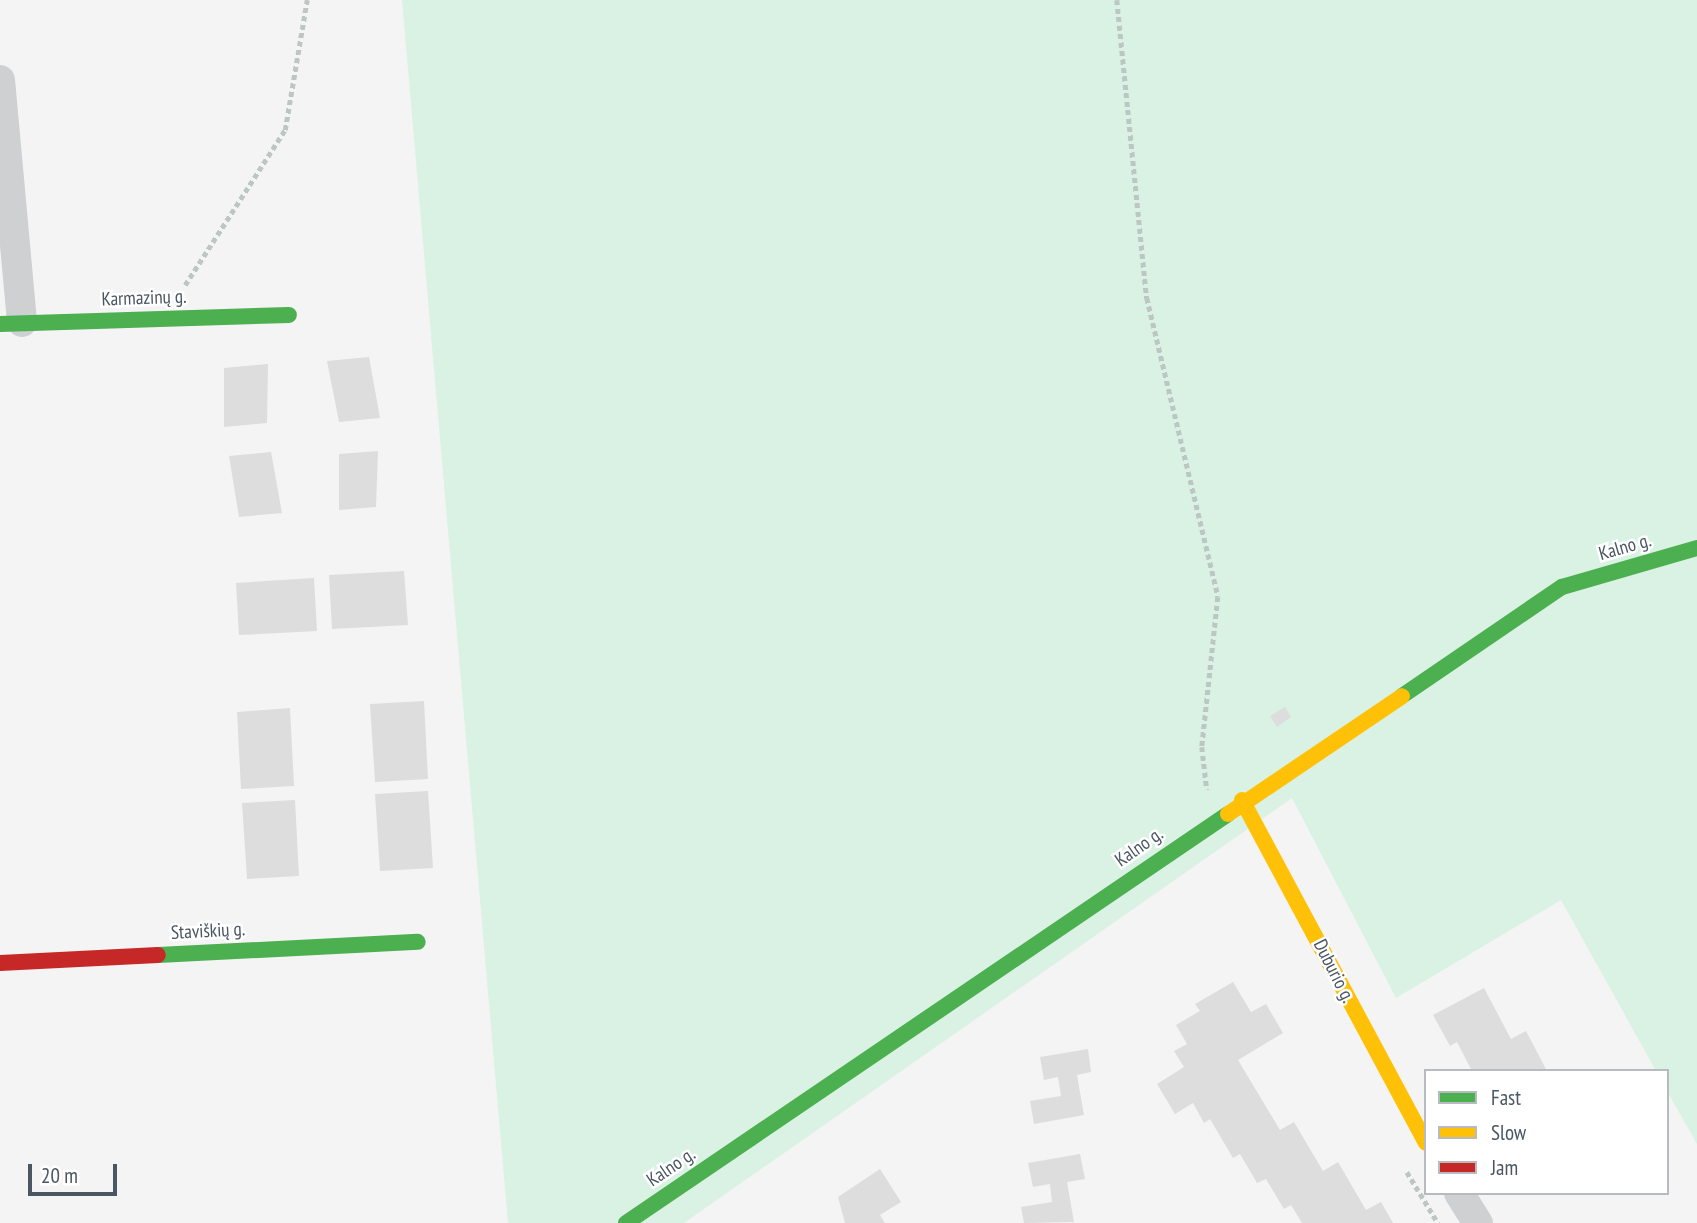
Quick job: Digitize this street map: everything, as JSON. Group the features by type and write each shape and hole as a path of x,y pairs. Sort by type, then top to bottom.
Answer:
{"street":[{"path":"0,80 11,323"},
{"name":"Karmazinų g.","path":"11,323 289,315"},
{"name":"Kalno g.","path":"626,1223 1242,800 1562,587 1697,548"},
{"name":"Duburio g.","path":"1242,800 1266,838 1424,1139"},
{"name":"Staviškių g.","path":"0,963 418,942"},
{"path":"1459,1195 1478,1223"}],"path":[{"path":"166,319 209,242 285,130 307,0"},
{"path":"1117,0 1147,298 1218,597 1202,747 1211,822"}],"green space":[{"path":"402,0 1697,0 1697,1144 1669,1095 1669,1069 1655,1069 1561,900 1396,998 1292,798 684,1223 508,1223"}],"building":[{"path":"369,357 380,418 339,422 327,361"},
{"path":"268,364 267,423 224,427 224,368"},
{"path":"378,451 376,507 339,510 339,454"},
{"path":"271,452 282,513 239,517 229,456"},
{"path":"404,571 408,625 332,629 329,575"},
{"path":"314,578 317,631 239,635 236,583"},
{"path":"424,701 428,779 375,782 370,704"},
{"path":"1285,707 1291,717 1277,727 1270,716"},
{"path":"290,708 294,786 241,789 237,712"},
{"path":"428,791 433,868 380,871 375,794"},
{"path":"295,800 299,876 247,879 242,803"},
{"path":"1233,982 1251,1012 1266,1004 1283,1033 1238,1060 1280,1130 1294,1122 1323,1171 1338,1162 1366,1210 1381,1202 1393,1223 1302,1223 1291,1205 1284,1209 1266,1179 1257,1183 1240,1154 1233,1158 1210,1119 1204,1123 1193,1103 1175,1114 1157,1084 1184,1067 1174,1051 1187,1044 1176,1025 1200,1011 1195,1004"},
{"path":"1484,988 1511,1039 1526,1031 1546,1069 1471,1069 1457,1042 1450,1046 1433,1015"},
{"path":"1088,1049 1091,1072 1077,1075 1084,1115 1034,1124 1030,1101 1061,1096 1058,1077 1044,1080 1040,1057"},
{"path":"1080,1154 1085,1179 1067,1182 1074,1222 1024,1223 1021,1207 1052,1202 1050,1184 1033,1187 1028,1163"},
{"path":"880,1169 901,1202 880,1215 885,1223 845,1223 838,1197"}],"traffic: fast":[{"path":"0,324 289,315"},
{"path":"1402,696 1562,587 1697,548"},
{"path":"626,1223 1228,814"},
{"path":"158,955 418,942"}],"traffic: slow":[{"path":"1228,814 1402,696"},
{"path":"1242,800 1424,1139"}],"traffic: jam":[{"path":"0,963 158,955"}]}
